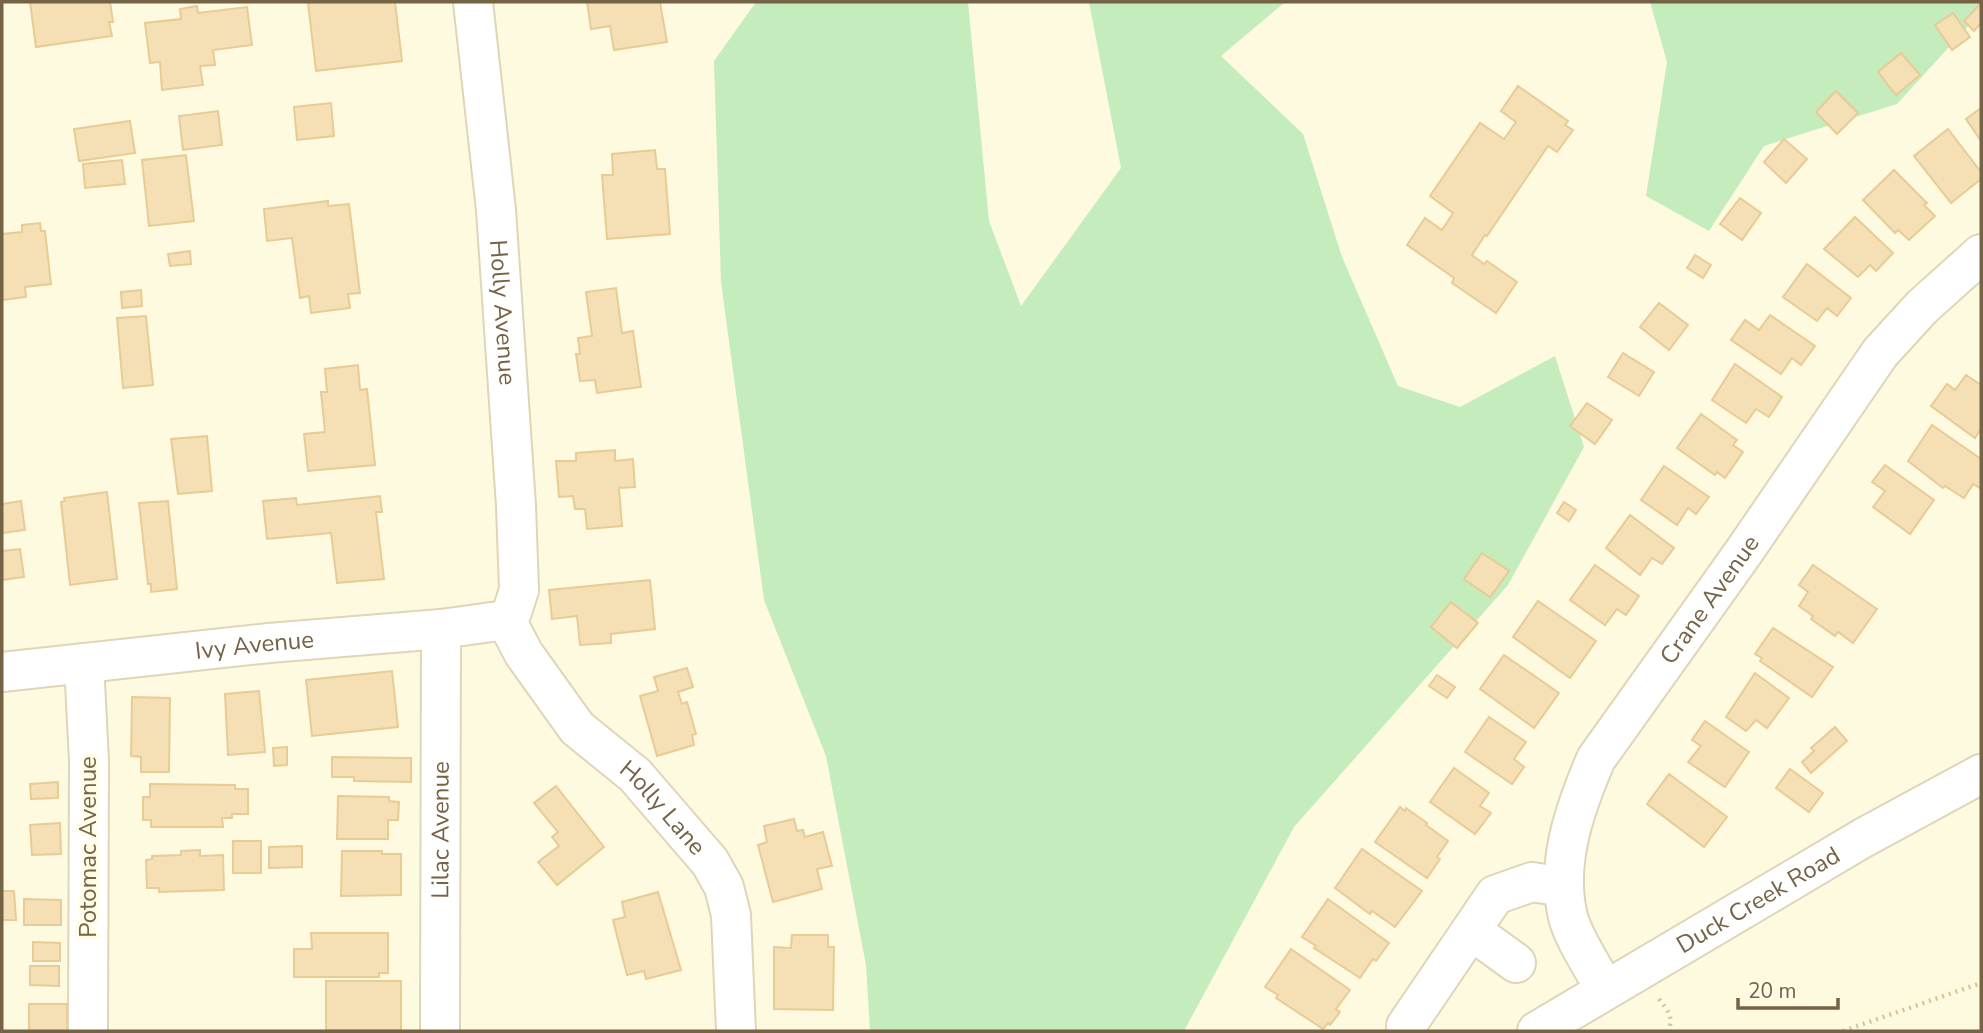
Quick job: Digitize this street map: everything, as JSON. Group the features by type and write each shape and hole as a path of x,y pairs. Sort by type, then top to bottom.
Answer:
{"street":[{"name":"Holly Avenue","path":"474,2 496,210 516,506 519,590 512,612 506,620"},
{"name":"Crane Avenue","path":"1605,990 1572,926 1564,887 1565,858 1579,798 1596,759 1743,553 1880,353 1922,307 1981,254"},
{"name":"Ivy Avenue","path":"2,672 269,643 441,629 506,620"},
{"name":"Holly Lane","path":"506,620 524,654 578,728 635,775 710,862 723,887 731,915 736,1031"},
{"name":"Lilac Avenue","path":"440,1031 441,629"},
{"name":"Potomac Avenue","path":"84,663 89,761 88,1031"},
{"name":"Duck Creek Road","path":"1537,1031 1863,838 1981,774"},
{"path":"1406,1026 1494,895 1532,882 1564,887"},
{"path":"1472,931 1516,963"}],"path":[{"path":"1843,1031 1981,983"},
{"path":"1659,999 1671,1014 1668,1031"}],"green space":[{"path":"756,2 968,2 989,221 1021,306 1121,168 1089,2 1285,2 1221,56 1303,134 1342,257 1398,386 1460,407 1555,356 1584,447 1508,585 1294,827 1184,1031 870,1031 866,965 826,756 764,600 721,282 714,61"},
{"path":"1650,2 1981,2 1981,12 1897,104 1764,146 1709,231 1646,196 1667,62"}],"building":[{"path":"30,2 110,2 113,22 109,22 112,36 36,47"},
{"path":"395,2 402,61 316,71 308,3"},
{"path":"587,2 660,2 667,42 614,50 610,26 591,29"},
{"path":"1981,3 1981,23 1974,31 1964,21"},
{"path":"197,6 198,13 247,7 252,45 213,50 215,65 200,66 203,85 162,90 160,62 150,63 145,23 181,19 180,9"},
{"path":"1953,13 1970,37 1952,50 1935,25"},
{"path":"1901,53 1920,75 1896,95 1878,72"},
{"path":"1518,86 1568,121 1565,125 1573,130 1557,152 1548,146 1472,255 1484,264 1487,261 1517,282 1496,313 1452,283 1454,278 1407,245 1425,218 1442,230 1453,213 1430,196 1480,123 1504,139 1516,122 1501,111"},
{"path":"1836,91 1858,113 1837,134 1816,112"},
{"path":"331,103 334,136 297,140 294,107"},
{"path":"1981,108 1981,141 1966,119"},
{"path":"218,111 222,145 183,150 179,116"},
{"path":"130,121 135,153 79,161 74,129"},
{"path":"1948,129 1981,172 1981,179 1951,203 1914,156"},
{"path":"1784,139 1807,159 1786,183 1764,162"},
{"path":"655,150 657,169 665,169 670,234 607,239 602,175 613,175 612,154"},
{"path":"186,155 194,221 149,226 142,160"},
{"path":"122,160 125,184 85,188 83,164"},
{"path":"1894,170 1927,203 1924,205 1935,216 1909,240 1898,230 1895,233 1863,200"},
{"path":"1740,198 1761,213 1742,240 1720,224"},
{"path":"328,201 328,206 349,204 360,293 348,294 350,308 311,313 309,296 300,298 292,238 267,241 264,209"},
{"path":"1855,217 1893,253 1876,271 1870,265 1858,277 1824,249"},
{"path":"40,223 41,231 45,231 51,284 25,287 26,297 2,300 2,234 22,232 22,225"},
{"path":"190,251 191,264 170,266 168,254"},
{"path":"1695,255 1711,265 1703,278 1687,268"},
{"path":"1807,264 1851,298 1837,316 1827,308 1817,321 1783,297"},
{"path":"616,288 622,333 633,331 641,387 597,393 595,380 580,381 576,354 580,354 578,338 592,336 586,292"},
{"path":"141,290 142,306 122,308 121,292"},
{"path":"1659,303 1688,325 1669,350 1640,327"},
{"path":"1770,315 1815,346 1801,365 1792,358 1781,374 1731,340 1745,320 1759,330"},
{"path":"146,316 153,385 123,388 117,318"},
{"path":"1623,353 1654,372 1639,396 1608,377"},
{"path":"1735,364 1782,397 1769,417 1756,409 1746,423 1712,400"},
{"path":"358,365 360,390 367,389 375,465 308,471 304,434 325,432 321,392 327,392 325,369"},
{"path":"1966,375 1981,385 1981,429 1975,438 1931,406 1947,384 1955,390"},
{"path":"1587,403 1612,420 1595,444 1570,426"},
{"path":"1701,414 1737,440 1733,445 1743,452 1725,478 1717,472 1715,475 1677,448"},
{"path":"1932,425 1981,459 1981,486 1980,488 1973,484 1964,498 1945,486 1943,488 1908,461"},
{"path":"207,436 212,491 178,494 171,439"},
{"path":"615,450 615,461 633,459 635,487 619,488 622,526 587,529 585,509 575,509 573,496 559,497 556,461 576,461 576,453"},
{"path":"1885,465 1934,500 1910,534 1873,507 1885,491 1872,482"},
{"path":"1664,466 1709,497 1696,514 1688,508 1677,525 1641,500"},
{"path":"107,492 117,579 70,585 61,502 65,501 64,498"},
{"path":"380,496 382,512 376,512 384,579 337,583 331,533 267,539 263,501 296,498 297,505"},
{"path":"21,501 25,530 2,533 2,504"},
{"path":"168,501 177,589 151,592 139,503"},
{"path":"1564,502 1576,510 1569,521 1557,513"},
{"path":"1630,515 1674,548 1662,564 1652,558 1640,575 1606,548"},
{"path":"20,549 24,577 2,580 2,551"},
{"path":"1482,553 1509,571 1490,597 1464,579"},
{"path":"1595,565 1639,596 1626,615 1617,609 1605,625 1570,600"},
{"path":"1813,565 1877,609 1853,643 1838,632 1835,636 1811,619 1813,616 1799,606 1808,592 1799,585"},
{"path":"650,580 655,629 611,634 611,643 580,645 577,616 552,619 549,590"},
{"path":"1538,601 1596,641 1570,678 1513,637"},
{"path":"1451,602 1478,623 1457,648 1431,627"},
{"path":"1773,628 1833,667 1812,697 1760,661 1762,658 1755,654"},
{"path":"1504,655 1559,693 1534,728 1480,689"},
{"path":"687,668 693,687 678,692 682,704 687,702 696,734 692,735 694,745 657,756 640,696 658,691 654,677"},
{"path":"392,671 398,727 312,736 306,680"},
{"path":"1755,673 1789,698 1767,728 1756,720 1746,731 1726,717"},
{"path":"1437,675 1455,687 1447,698 1429,686"},
{"path":"259,691 265,752 228,755 225,694"},
{"path":"132,697 170,698 169,772 141,772 141,757 131,756"},
{"path":"1489,717 1526,742 1514,759 1524,767 1512,784 1465,752"},
{"path":"1705,721 1749,752 1725,787 1688,762 1701,746 1692,740"},
{"path":"1835,727 1847,741 1811,773 1802,762 1814,751 1811,748"},
{"path":"287,747 287,765 274,766 273,748"},
{"path":"332,757 411,758 411,782 354,781 354,777 332,777"},
{"path":"1454,768 1489,793 1480,806 1491,813 1475,834 1430,802"},
{"path":"1790,769 1823,793 1809,812 1776,788"},
{"path":"1669,774 1727,817 1704,847 1647,804"},
{"path":"58,782 58,798 31,799 30,784"},
{"path":"150,784 235,785 235,789 248,789 248,814 232,814 232,818 222,818 223,827 151,827 151,820 143,820 143,797 150,797"},
{"path":"556,786 604,847 557,885 538,862 559,846 552,837 558,832 534,803"},
{"path":"338,796 389,797 389,801 399,802 398,820 388,820 388,839 337,839"},
{"path":"1400,807 1405,811 1406,808 1448,841 1427,878 1375,842"},
{"path":"794,819 797,831 803,830 805,837 823,832 832,866 817,869 822,889 773,902 758,845 767,842 764,826"},
{"path":"60,823 61,854 32,855 30,825"},
{"path":"233,841 261,841 261,873 233,873"},
{"path":"302,846 302,867 269,868 269,847"},
{"path":"1362,849 1422,891 1395,927 1372,911 1370,914 1335,888"},
{"path":"200,850 200,856 223,855 224,890 159,892 159,888 147,888 146,860 152,859 152,856 181,855 181,851"},
{"path":"342,851 401,854 401,895 341,896"},
{"path":"2,891 14,891 16,920 2,920"},
{"path":"658,892 681,970 646,979 644,971 627,975 613,920 625,917 622,902"},
{"path":"24,899 61,900 61,925 24,925"},
{"path":"1328,899 1389,943 1376,961 1373,959 1360,978 1302,937"},
{"path":"311,933 388,933 388,973 379,973 379,977 294,977 294,949 312,949"},
{"path":"792,935 828,935 828,947 834,947 833,1010 774,1009 774,947 791,948"},
{"path":"33,942 60,943 60,961 33,961"},
{"path":"1291,949 1350,990 1336,1009 1340,1012 1330,1025 1328,1023 1323,1029 1276,998 1278,995 1265,987"},
{"path":"30,966 59,966 59,986 30,985"},
{"path":"326,981 401,981 401,1030 326,1030"},
{"path":"29,1004 67,1004 67,1031 29,1031"}]}
